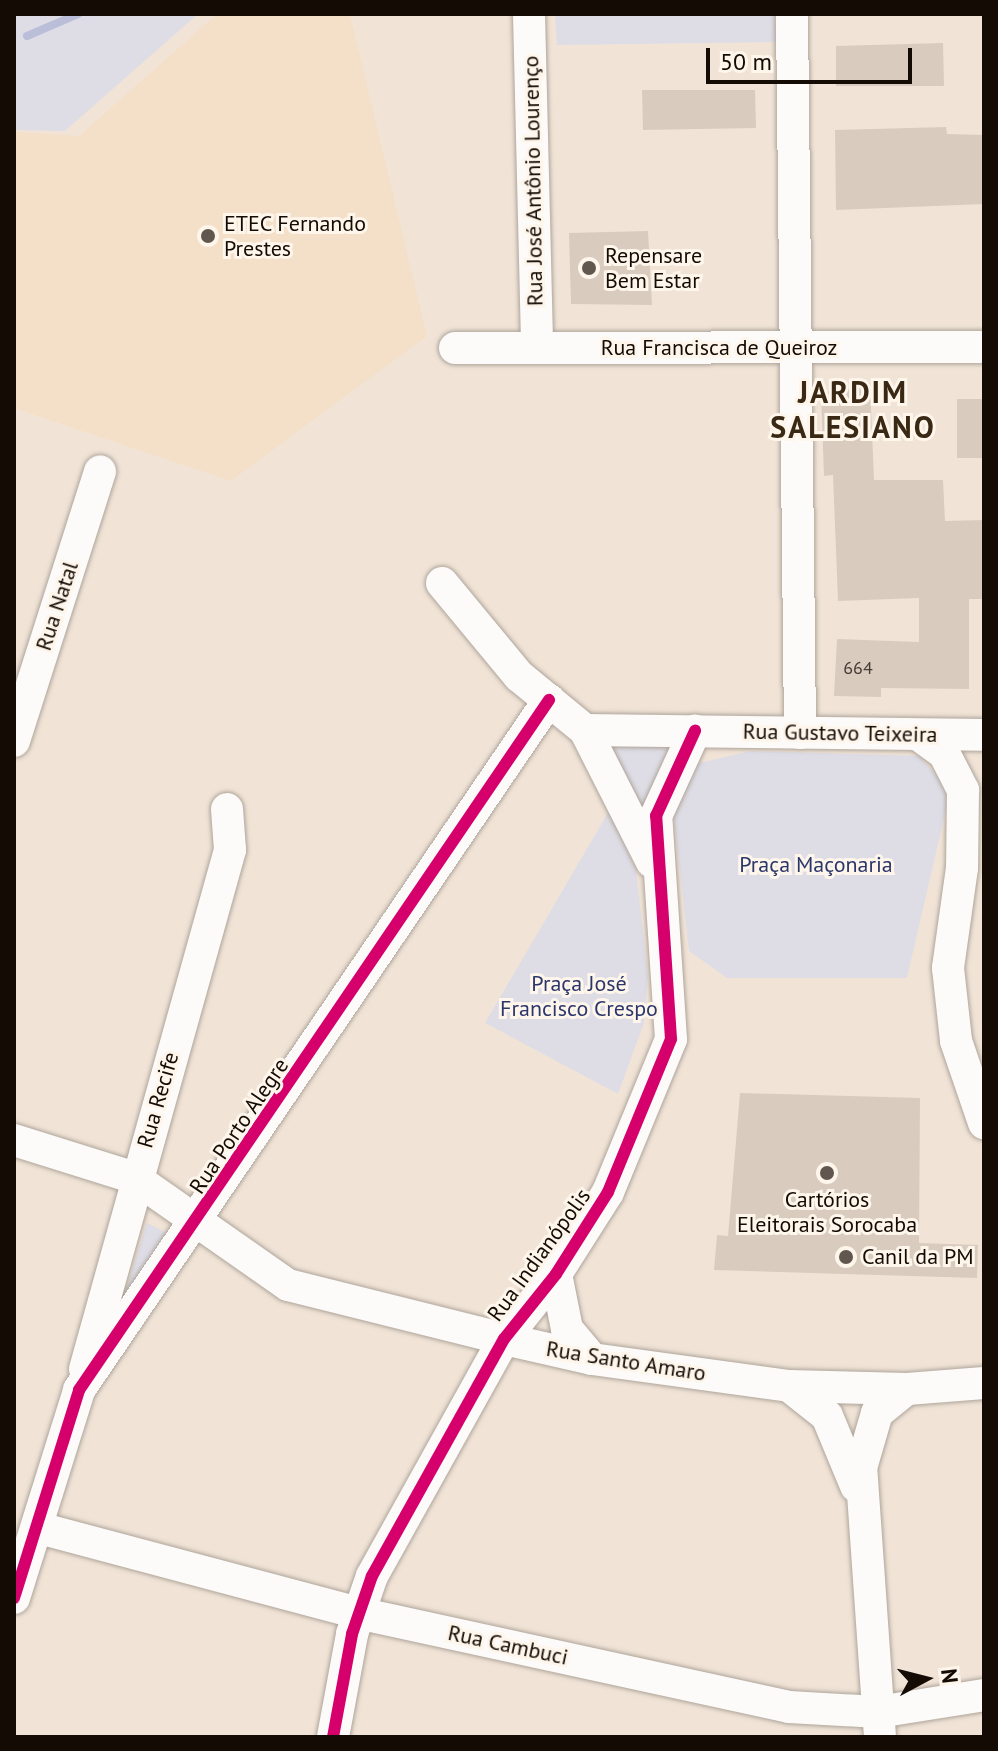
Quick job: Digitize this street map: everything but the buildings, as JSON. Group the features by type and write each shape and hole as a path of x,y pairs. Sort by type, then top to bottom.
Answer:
{"street":[{"name":"Rua José Antônio Lourenço","path":"529,14 537,348"},
{"path":"792,14 800,733"},
{"name":"Rua Francisca de Queiroz","path":"455,348 984,347"},
{"name":"Rua Natal","path":"14,741 100,471"},
{"path":"442,583 519,676 585,730"},
{"name":"Rua Porto Alegre","path":"14,1598 39,1528 79,1390 197,1224 549,700"},
{"name":"Rua Gustavo Teixeira","path":"585,730 984,735"},
{"name":"Rua Indianópolis","path":"585,730 657,872"},
{"name":"Rua Indianópolis","path":"333,1737 358,1613 372,1576 504,1339 556,1274 608,1192 671,1039 657,872 656,816 695,731"},
{"path":"919,735 944,753 963,790 962,868 948,968 956,1041 984,1123"},
{"name":"Rua Recife","path":"79,1390 135,1178 230,850 227,809"},
{"path":"962,868 984,820"},
{"name":"Rua Santo Amaro","path":"14,1140 135,1178 288,1285 592,1359 789,1386 907,1389 984,1383"},
{"name":"Rua Indianópolis","path":"556,1274 567,1329 592,1359"},
{"path":"789,1386 827,1416 860,1500"},
{"path":"879,1724 860,1500 866,1441 877,1413 907,1389"},
{"name":"Rua Cambuci","path":"39,1528 358,1613 879,1724 984,1695"}],"shaded area":[{"name":"ETEC Fernando Prestes","path":"217,14 350,14 427,336 231,481 14,408 14,132 79,136"}],"green space":[{"path":"14,14 198,14 65,131 14,130"},
{"path":"555,14 774,14 777,42 557,45"},
{"path":"603,746 672,747 640,813"},
{"name":"Praça Maçonaria","path":"751,751 919,756 940,779 948,801 907,978 727,978 689,951 674,817 695,764"},
{"name":"Praça José Francisco Crespo","path":"609,811 636,870 648,976 644,1023 618,1094 485,1023"},
{"path":"147,1223 181,1240 117,1318"}],"waterway":[{"path":"27,36 78,14"}],"cycle path":[{"path":"14,1598 79,1390 549,700"},
{"path":"333,1737 352,1634 372,1576 504,1339 556,1274 608,1192 671,1039 656,816 695,731"}],"place":[{"name":"ETEC Fernando Prestes","path":"208,236"},
{"name":"Repensare Bem Estar","path":"589,268"},
{"name":"Cartórios Eleitorais Sorocaba","path":"827,1173"},
{"name":"Canil da PM","path":"846,1257"}],"district":[{"name":"JARDIM SALESIANO","path":"853,409"}]}
